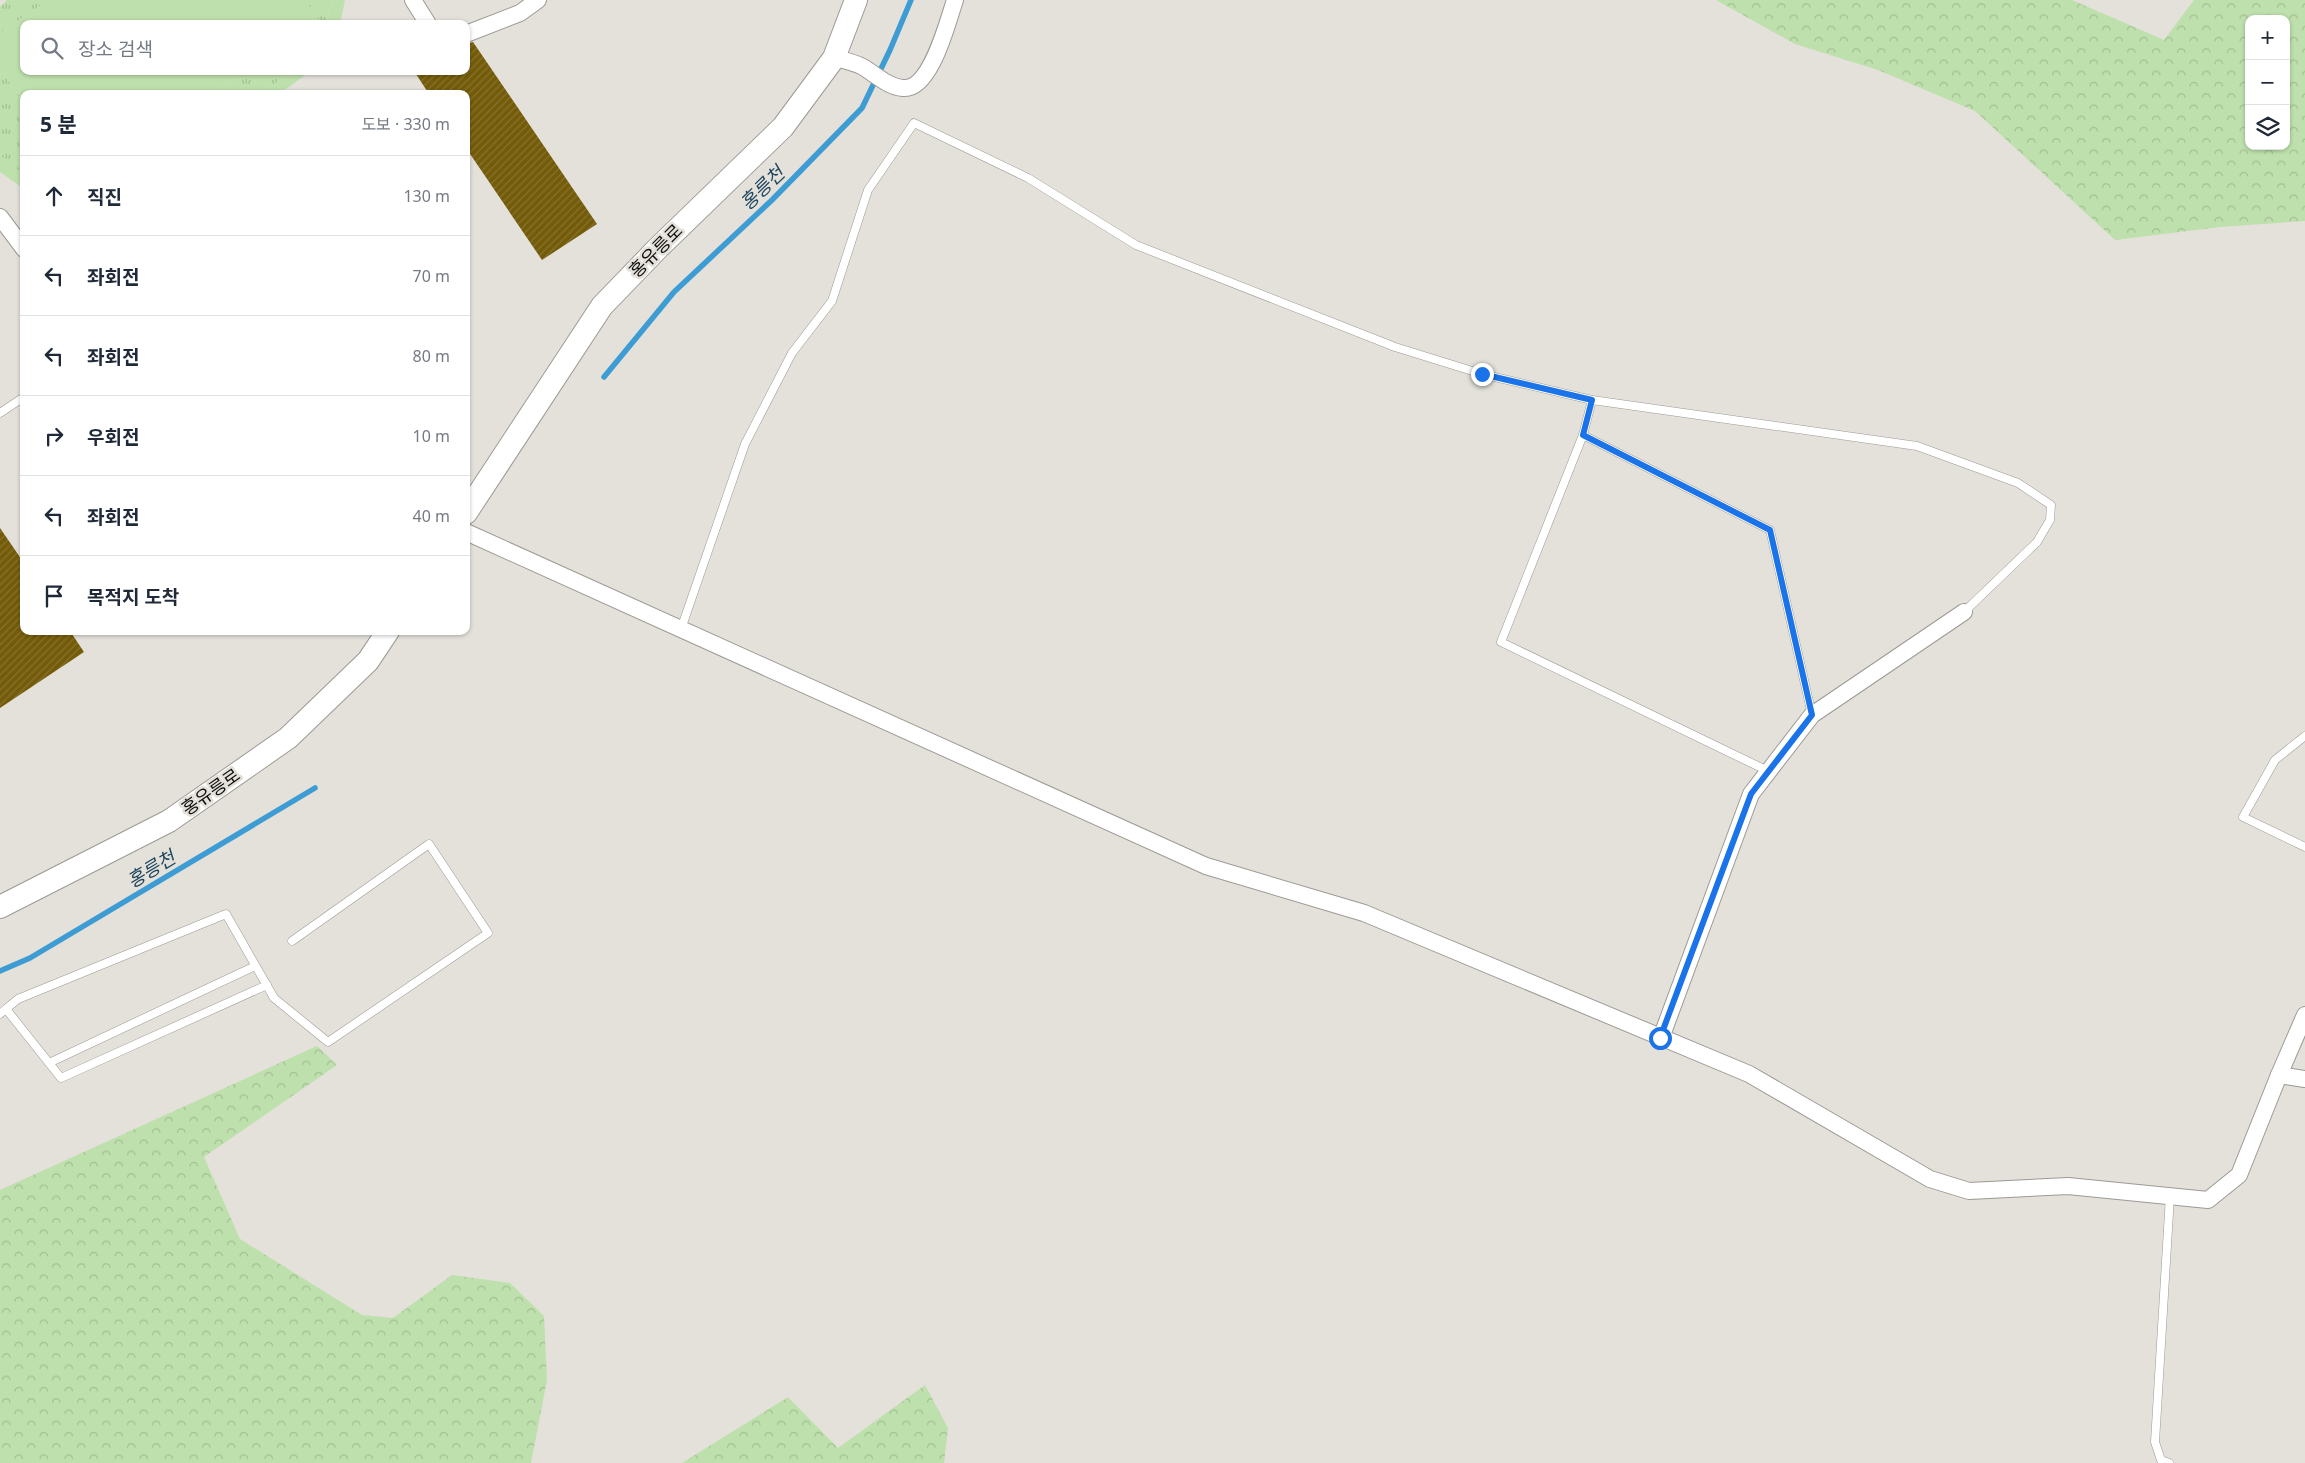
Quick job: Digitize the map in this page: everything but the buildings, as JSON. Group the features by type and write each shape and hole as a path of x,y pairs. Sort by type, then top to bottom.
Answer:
{"street":[{"path":"413,0 426,20"},
{"path":"470,32 520,13 538,0"},
{"name":"홍유릉로","path":"470,507 602,306 658,248 783,128 834,58 856,0"},
{"path":"834,58 867,70 884,81 903,88 910,88 926,75 932,64 955,0"},
{"path":"0,217 20,244"},
{"path":"471,534 1206,866 1364,913 1749,1074 1930,1179 1969,1191 2068,1186 2208,1200 2239,1175 2305,1015"},
{"path":"1660,1038 1751,794 1812,715 1964,612"},
{"name":"홍유릉로","path":"0,907 169,821 288,738 368,662 385,635"},
{"path":"2279,1075 2305,1079"}],"lane":[{"path":"681,629 745,444 792,353 832,301 868,190 914,123 1028,178 1136,245 1396,346 1482,374 1592,400 1916,446 2018,483 2051,504 2050,520 2037,542 1964,612"},
{"path":"0,413 20,400"},
{"path":"1592,400 1583,435 1501,642 1768,771"},
{"path":"1583,435 1770,530 1812,715"},
{"path":"2305,736 2275,760 2243,817 2305,847"},
{"path":"267,986 61,1078 3,1012 18,998 226,914 274,998 328,1042 488,932 430,844 292,941"},
{"path":"49,1064 255,966"},
{"path":"2169,1463 2161,1460 2155,1442 2170,1196"}],"green space":[{"path":"7,0 49,0 0,33 0,7"},
{"path":"49,0 305,0 319,20 20,20 20,75 241,75 219,90 20,90 20,97 0,68 0,33"},
{"path":"305,0 332,0 327,20 319,20"},
{"path":"332,0 345,0 341,20 327,20"},
{"path":"1716,0 2072,0 2164,40 2194,0 2305,0 2305,221 2220,227 2115,240 1975,111 1878,70 1795,44"},
{"path":"0,68 20,97 20,172 0,155"},
{"path":"241,75 287,75 266,90 219,90"},
{"path":"287,75 305,75 285,90 266,90"},
{"path":"0,155 20,172 20,186 0,172"},
{"path":"317,1046 337,1065 204,1157 240,1239 362,1315 393,1318 452,1275 510,1283 544,1316 547,1380 531,1463 0,1463 0,1190"},
{"path":"925,1385 948,1428 944,1463 682,1463 788,1397 838,1448"}],"waterway":[{"name":"홍릉천","path":"604,377 674,292 772,200 862,108 890,50 911,0"},
{"name":"홍릉천","path":"0,971 30,958 315,788"}],"route":[{"path":"1482,374 1592,400 1583,435 1770,530 1812,715 1751,794 1660,1038"}]}
